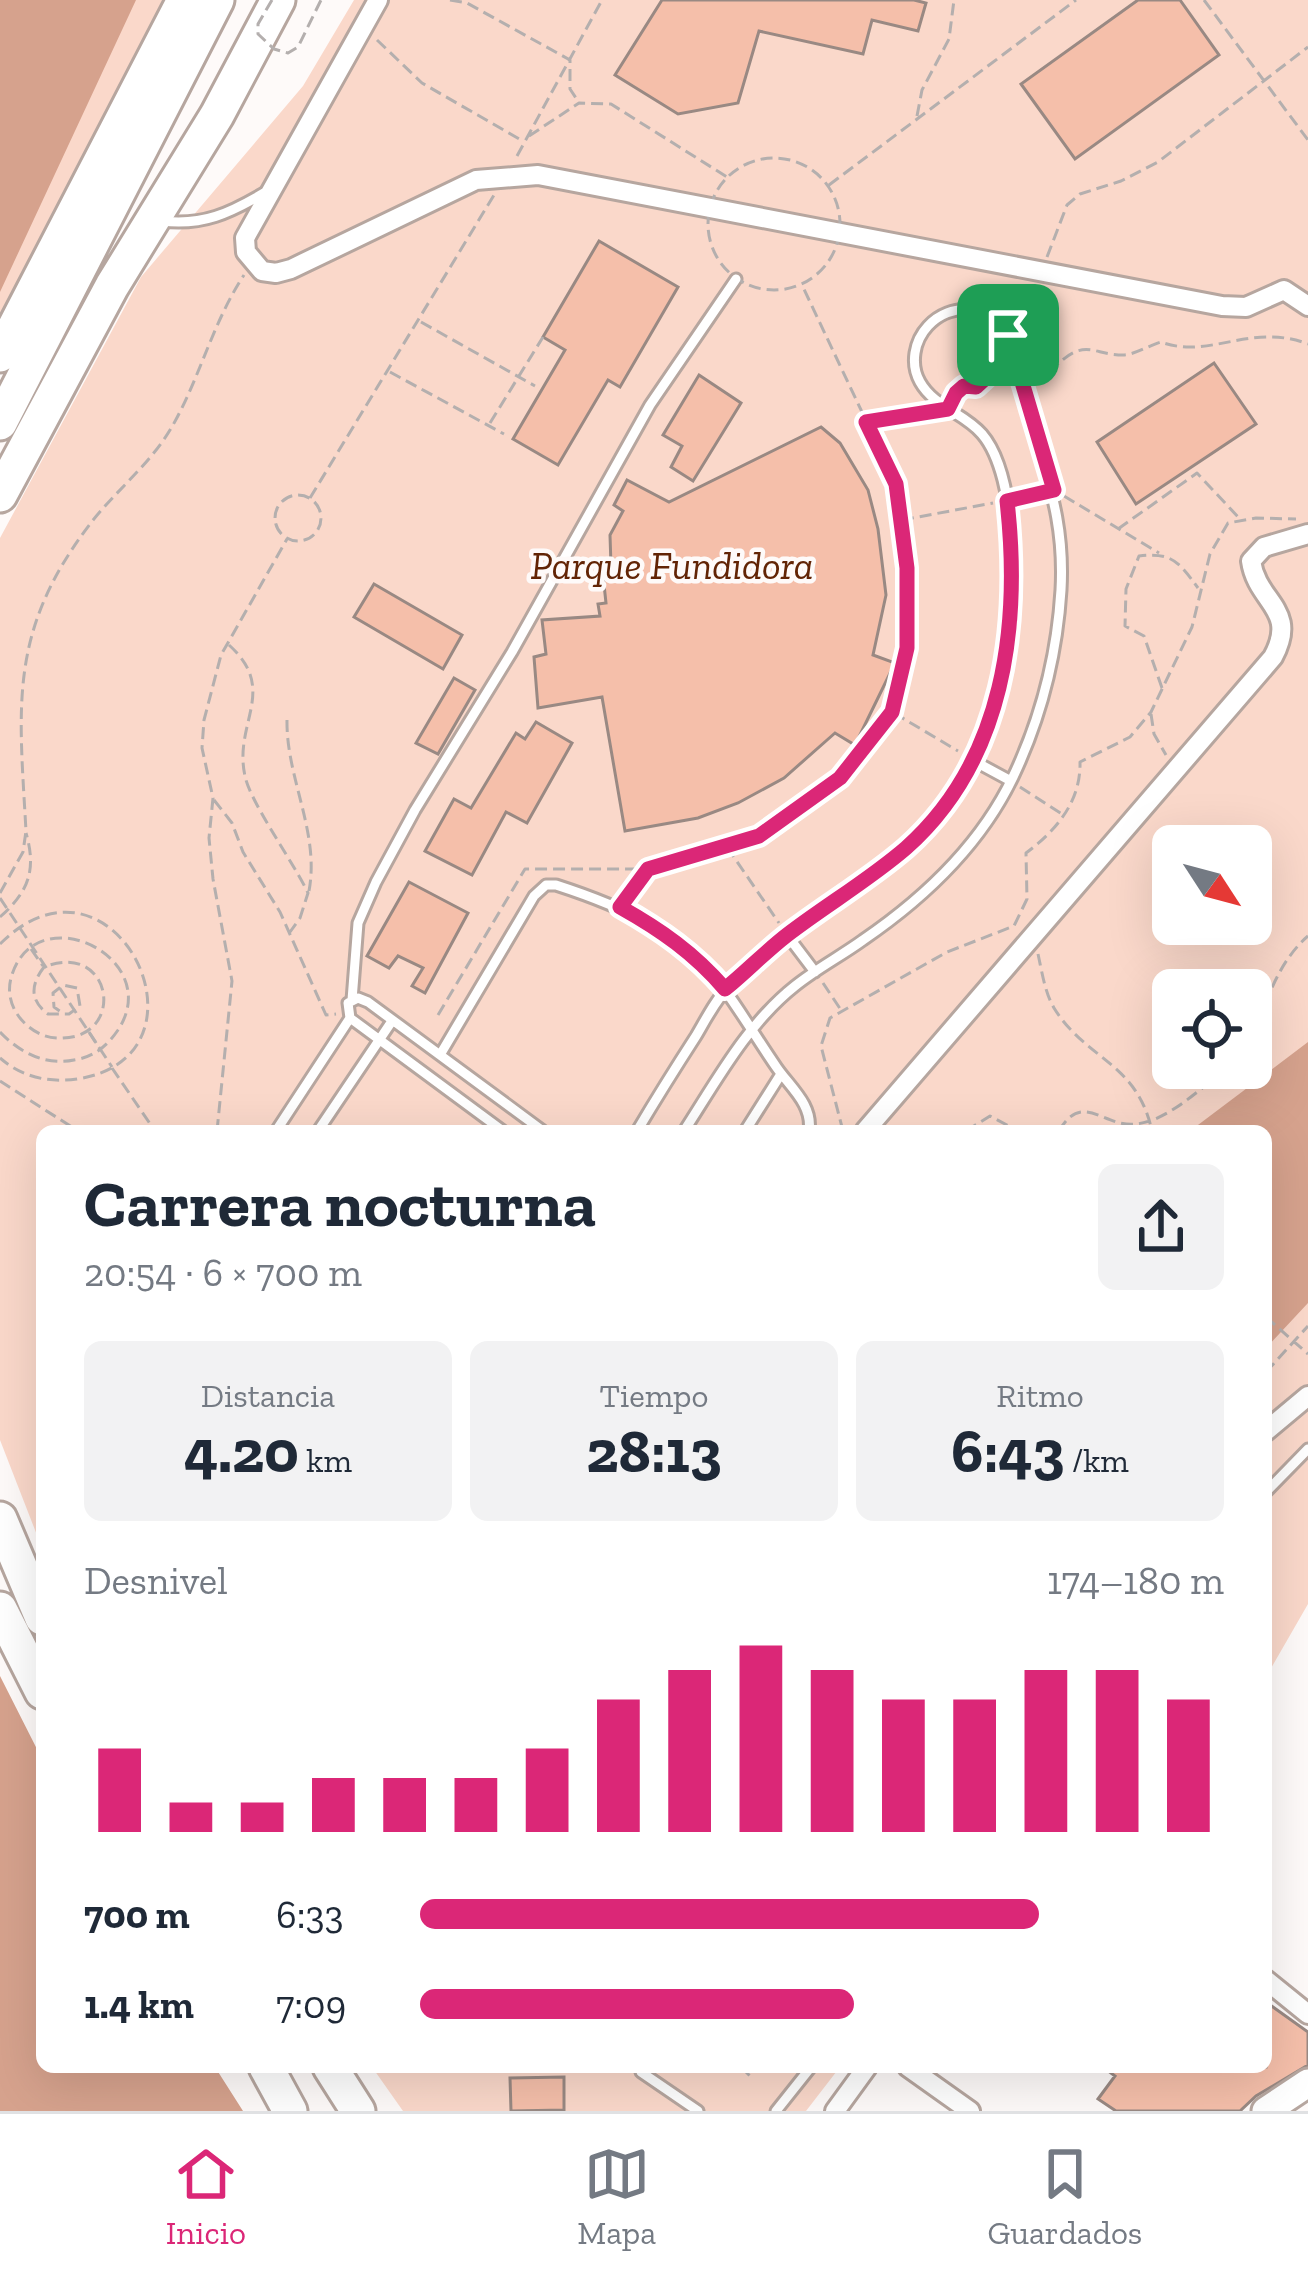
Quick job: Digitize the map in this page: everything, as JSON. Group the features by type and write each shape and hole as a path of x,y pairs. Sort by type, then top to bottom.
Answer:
{"highway":[{"path":"0,355 184,0"},
{"path":"0,423 217,0"},
{"path":"0,494 71,359 238,78 275,0"},
{"path":"0,1519 36,1604"},
{"path":"0,1609 36,1680"},
{"path":"269,2073 290,2111"},
{"path":"331,2073 347,2111"},
{"path":"333,2073 358,2111"}],"main road":[{"path":"1267,2111 1308,2083"}],"street":[{"path":"378,0 245,238 246,252 262,271 291,268 476,180 556,177 1235,308 1284,290 1308,306"},
{"path":"870,1125 1260,674 1282,640 1282,619 1254,577 1251,561 1264,547 1305,526"},
{"path":"1272,1425 1308,1396"},
{"path":"1272,1985 1308,2014"},
{"path":"835,2111 863,2073"},
{"path":"916,2073 970,2111"}],"lane":[{"path":"151,220 201,223 225,216 270,189"},
{"path":"280,1125 348,1016 358,922 376,882 650,405 736,279"},
{"path":"641,1125 725,989 788,934 908,846 974,760 1008,656 1015,580 1007,501 994,450 981,432 931,397 914,364 924,330 939,316 971,309 997,322 1008,335 1054,490 1061,588 1052,664 1030,736 987,822 951,867 869,937 795,986 751,1030 688,1125"},
{"path":"1007,501 1054,490"},
{"path":"974,760 1011,781"},
{"path":"440,1055 540,889 556,885 620,907 698,958 807,1107 808,1125"},
{"path":"788,934 815,972"},
{"path":"352,1000 362,999 535,1125"},
{"path":"348,1016 495,1125"},
{"path":"322,1125 392,1021"},
{"path":"749,1125 781,1074"},
{"path":"1272,1486 1308,1449"},
{"path":"642,2073 698,2111"},
{"path":"776,2111 806,2073"}],"path":[{"path":"275,0 258,24 258,34 274,50 288,53 298,46 321,0"},
{"path":"450,0 467,3 570,60"},
{"path":"310,498 507,177 602,0"},
{"path":"917,116 922,90 949,39 954,0"},
{"path":"829,185 1076,0"},
{"path":"1204,0 1308,140"},
{"path":"362,28 422,83 523,141"},
{"path":"999,369 1008,335 1026,311 1067,205 1080,194 1158,162 1308,47"},
{"path":"570,60 570,89 579,103"},
{"path":"523,141 579,103 611,104 727,177"},
{"path":"150,1125 0,896 14,875 26,831 20,695 31,630 71,548 173,425 230,297 252,262"},
{"path":"438,1015 525,869 648,869 759,836 840,778 892,712 907,648 907,568 896,484 802,285"},
{"path":"420,321 535,386"},
{"path":"866,422 948,409 964,386 976,387 999,369 1030,358 1058,364 1084,348 1126,356 1162,342 1183,350 1262,334 1308,344"},
{"path":"488,425 543,337"},
{"path":"388,371 504,434"},
{"path":"1118,529 1197,472 1242,521"},
{"path":"1054,490 1181,565 1199,589"},
{"path":"296,494 310,498 321,518 316,533 302,541 286,539 274,521 277,506 296,494"},
{"path":"901,520 1007,501"},
{"path":"841,1125 821,1046 830,1018 947,952 1015,926 1027,898 1026,853 1048,837 1064,815 1081,786 1080,762 1130,737 1151,712 1192,627 1210,554 1228,523 1305,526"},
{"path":"218,1125 232,981 213,879 209,838 213,798 202,748 204,720 227,643 286,539"},
{"path":"1161,554 1139,556 1126,589 1125,626 1144,636 1162,688"},
{"path":"227,643 242,656 252,675 255,696 242,739 246,784 308,892"},
{"path":"892,712 974,760"},
{"path":"1151,712 1154,734 1175,770"},
{"path":"287,720 286,754 303,798 313,870 300,918 290,932"},
{"path":"1011,781 1064,815"},
{"path":"213,798 232,823 243,853 290,932 326,1016 348,1016"},
{"path":"0,917 19,901 31,878 26,831"},
{"path":"726,845 788,934"},
{"path":"620,907 648,869"},
{"path":"0,944 15,928 61,914 103,923 130,946 142,966 149,1008 143,1030 130,1050 92,1077 59,1082 27,1075 0,1058"},
{"path":"1034,935 1052,1005 1069,1027 1124,1073 1138,1091 1151,1125"},
{"path":"1272,985 1292,950 1308,936"},
{"path":"0,1032 23,1053 45,1059 69,1062 100,1049 124,1020 128,997 115,962 82,939 62,937 32,950 21,957 11,978 10,998 30,1028 49,1038 70,1038 88,1031 102,1015 106,992 98,977 63,960 44,967 35,979 35,1001 48,1014 64,1014 78,1009 82,999 77,988 56,989 54,1007 64,1014"},
{"path":"32,950 44,967"},
{"path":"815,972 842,1011"},
{"path":"88,1031 100,1049"},
{"path":"0,1081 69,1125"},
{"path":"1064,1125 1073,1113 1087,1111 1117,1123 1150,1121 1197,1089"},
{"path":"976,1125 991,1116 1007,1125"},
{"path":"1272,1322 1308,1354"},
{"path":"1272,1366 1308,1326"},
{"path":"748,2073 754,2079"}],"green space":[{"path":"0,0 175,0 0,329"},
{"name":"Parque Fundidora","path":"354,0 1308,0 1308,1604 1272,1667 1272,1125 36,1125 36,1533 0,1440 0,538 141,277 303,86"},
{"path":"376,2073 835,2073 806,2111 403,2111"}],"shaded area":[{"path":"0,0 136,0 0,292"},
{"path":"1308,1042 1308,1303 1272,1342 1272,1125 1198,1125 1246,1089 1272,1089 1272,1069"},
{"path":"0,1676 36,1747 36,2073 219,2073 243,2111 0,2111"}],"building":[{"path":"662,0 926,3 918,31 872,20 863,54 759,31 738,103 678,114 615,75"},
{"path":"1138,0 1180,0 1219,55 1075,159 1021,84"},
{"path":"599,241 678,287 620,387 608,380 558,465 513,439 565,350 543,337"},
{"path":"1214,363 1256,424 1136,504 1097,442"},
{"path":"699,375 741,403 693,481 671,467 682,446 663,435"},
{"path":"821,427 840,443 868,490 886,595 873,655 895,663 855,745 835,733 784,778 738,803 698,818 625,831 602,697 538,708 534,657 546,654 542,620 600,616 598,604 606,603 602,566 611,566 610,535 623,511 614,505 627,480 669,502"},
{"path":"374,584 462,635 443,669 354,617"},
{"path":"454,678 475,690 438,754 416,743"},
{"path":"536,722 572,743 527,823 506,812 472,875 425,851 454,799 471,808 516,733 525,739"},
{"path":"409,882 468,913 425,993 412,986 423,968 398,956 389,968 367,956"},
{"path":"1272,2006 1308,2032 1308,2065 1240,2111 1116,2111 1098,2099 1115,2076 1111,2073 1272,2073"},
{"path":"564,2077 564,2110 511,2111 510,2078"}],"route":[{"path":"1008,335 1054,490 1007,501 1015,580 1008,656 974,760 908,846 788,934 725,989 698,958 620,907 648,869 759,836 840,778 892,712 907,648 907,568 896,484 866,422 948,409 964,386 976,387 999,369 1008,335"}]}
